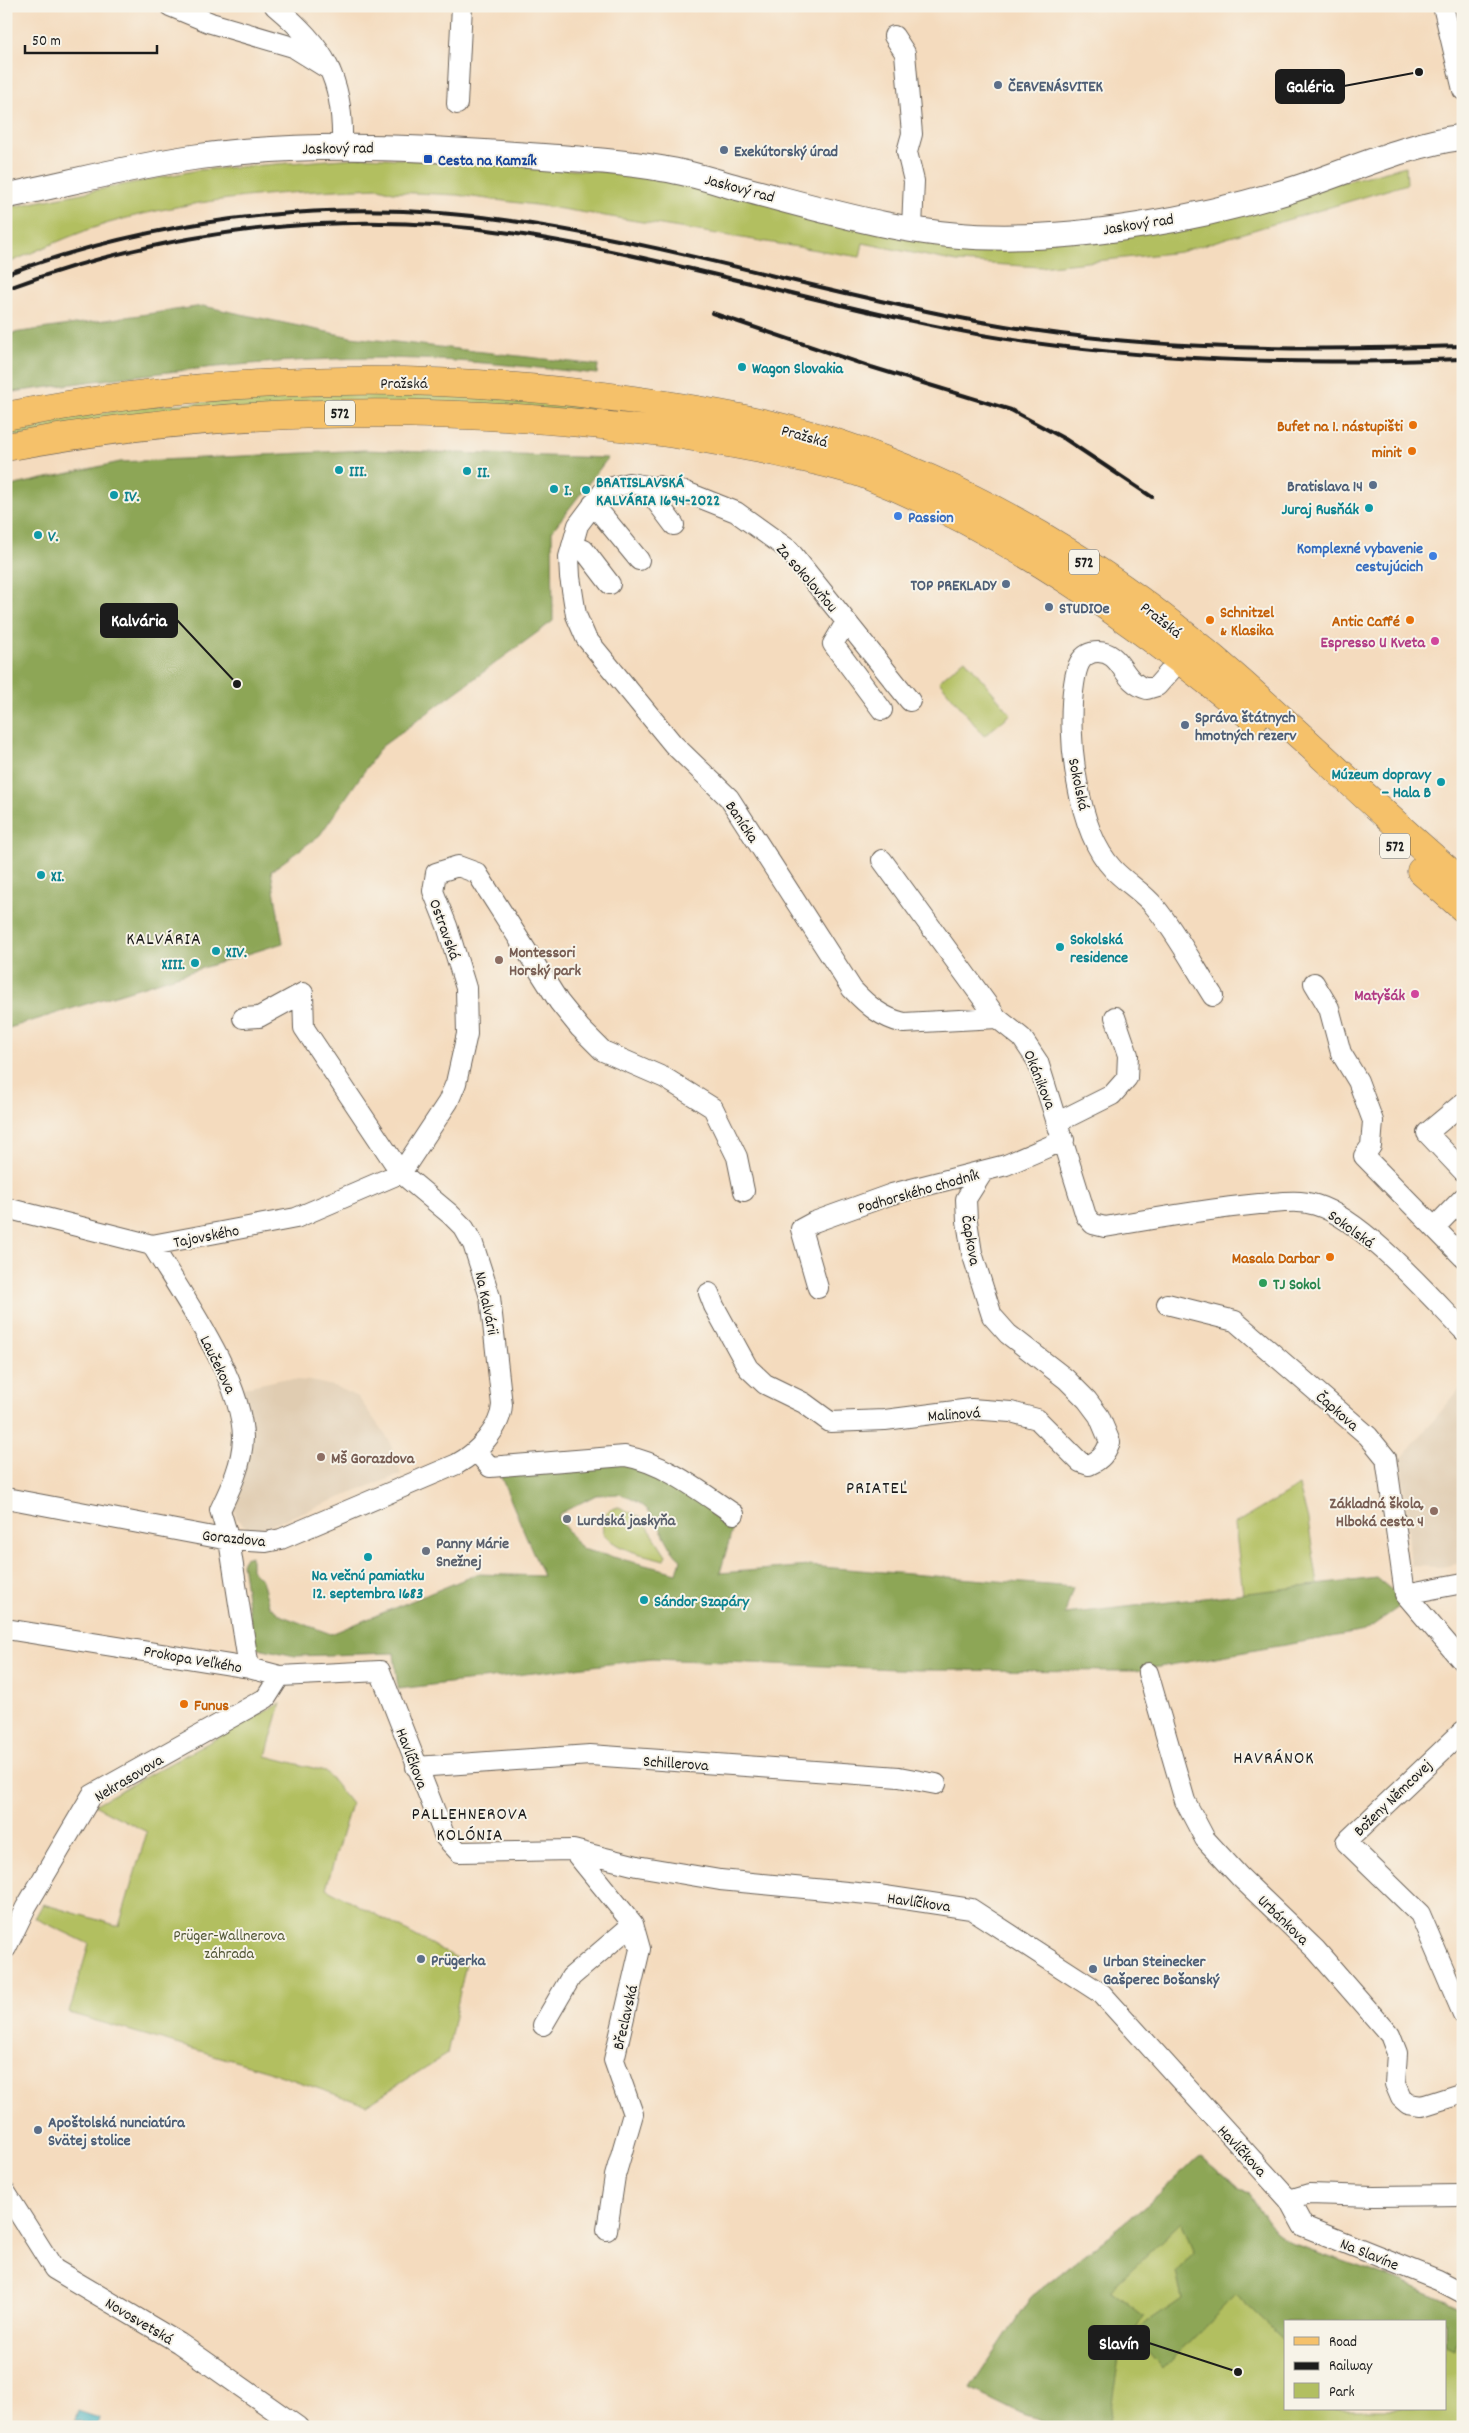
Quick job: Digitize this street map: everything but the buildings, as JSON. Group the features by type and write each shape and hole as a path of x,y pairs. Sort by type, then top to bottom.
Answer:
{"main road":[{"name":"Pražská","path":"6,416 90,402 235,386 380,381 453,382 578,393 672,406 770,425 838,444 905,468 976,501 1022,524 1107,577 1228,672 1463,882"},
{"name":"Pražská","path":"6,447 168,423 282,414 453,413 561,420 674,433 732,442 844,468 928,502 994,536 1078,586 1180,660 1292,751 1463,908"}],"street":[{"path":"170,6 211,23 293,47 330,70"},
{"path":"275,6 306,33 318,47 330,70 339,106 342,146"},
{"path":"457,104 462,6"},
{"path":"1443,6 1463,90"},
{"path":"894,36 905,53 912,134 908,152 914,181 912,228"},
{"name":"Jaskový rad","path":"6,196 195,158 262,150 342,146 427,148 629,163 689,174 877,223 973,236 1022,237 1091,231 1245,204 1289,191 1370,162 1447,139 1463,137"},
{"name":"Za sokolovňou","path":"578,525 605,488 629,483 658,486 686,492 736,512 762,529 788,550 910,701"},
{"path":"658,486 656,501 674,525"},
{"path":"593,504 639,560"},
{"name":"Banícka","path":"578,525 569,557 572,596 576,615 586,638 673,744 729,798 852,989 876,1012 890,1020 904,1023 997,1018"},
{"path":"572,546 584,550 610,584"},
{"path":"846,622 832,644 882,710"},
{"name":"Sokolská","path":"1180,660 1157,686 1147,689 1129,680 1116,660 1108,654 1094,652 1082,658 1077,666 1073,697 1071,735 1074,773 1095,844 1113,869 1142,893 1156,909 1213,996"},
{"name":"Okánikova","path":"882,860 997,1018 1015,1030 1034,1053 1061,1131 1086,1216 1093,1224 1104,1227 1180,1214"},
{"name":"Ostravská","path":"400,1173 448,1102 463,1059 467,1034 466,988 447,926 433,891 436,873 458,866 478,873 559,1002 580,1028 603,1051 665,1078 713,1108 737,1157 744,1191"},
{"path":"1314,983 1329,1008 1340,1053 1358,1081 1373,1121 1371,1146 1364,1156 1463,1258"},
{"name":"Na Kalvárii","path":"243,1018 259,1017 303,993 304,1028 400,1173 450,1214 464,1228 474,1244 486,1281 495,1331 501,1414 476,1450"},
{"name":"Podhorského chodník","path":"818,1288 801,1229 814,1222 892,1194 1006,1165 1061,1131 1112,1095 1127,1078 1128,1055 1115,1017"},
{"path":"1463,1103 1427,1133 1463,1171"},
{"name":"Čapkova","path":"983,1172 966,1199 967,1221 972,1253 983,1292 992,1316 1008,1334"},
{"name":"Tajovského","path":"6,1208 152,1245 296,1218 400,1173"},
{"path":"1435,1228 1463,1198"},
{"name":"Sokolská","path":"1180,1214 1214,1208 1301,1201 1317,1205 1350,1224 1387,1254 1463,1330"},
{"name":"Laučekova","path":"152,1245 232,1383 236,1398 243,1437 236,1476 220,1510 229,1540 249,1668"},
{"name":"Malinová","path":"709,1293 714,1306 748,1368 765,1384 804,1403 830,1422 885,1420 971,1408 1010,1412 1037,1419 1080,1462 1089,1465 1098,1461 1105,1454 1110,1442 1099,1416 1087,1400 1066,1379 1008,1334"},
{"name":"Čapkova","path":"1167,1304 1235,1321 1368,1436 1386,1458 1405,1594"},
{"path":"476,1450 490,1466 625,1456 640,1458 684,1481 734,1514"},
{"name":"Gorazdova","path":"6,1498 229,1540 266,1542 281,1539 444,1470 468,1458 476,1450"},
{"path":"1463,1583 1405,1594 1463,1662"},
{"name":"Prokopa Veľkého","path":"6,1629 249,1668 280,1676 380,1672"},
{"name":"Havlíčkova","path":"380,1672 445,1837 459,1852 573,1850 637,1866 720,1880 878,1895 971,1909 1102,1994 1289,2200"},
{"name":"Urbánkova","path":"1148,1673 1185,1801 1206,1840 1240,1877 1316,1950 1390,2035 1397,2053 1395,2084 1401,2098 1408,2104 1422,2106 1463,2093"},
{"name":"Nekrasovova","path":"6,1948 26,1907 92,1795 266,1698 280,1676"},
{"name":"Boženy Němcovej","path":"1463,1730 1408,1780 1346,1842 1420,1914 1463,2014"},
{"name":"Schillerova","path":"416,1767 590,1755 900,1777 936,1784"},
{"name":"Břeclavská","path":"573,1850 633,1924 640,1949 614,2060 632,2114 615,2176 607,2230"},
{"path":"542,2025 570,1977 633,1924"},
{"name":"Novosvetská","path":"6,2193 54,2269 179,2343 298,2427"},
{"path":"1289,2200 1308,2194 1463,2196"},
{"name":"Na Slavíne","path":"1289,2200 1303,2226 1438,2280 1463,2293"}],"shaded area":[{"name":"MŠ Gorazdova","path":"283,1379 311,1381 337,1387 358,1397 389,1440 401,1474 260,1529 248,1528 237,1520 232,1505 241,1388"},
{"name":"Základná škola, Hlboká cesta 4","path":"1463,1385 1463,1563 1441,1567 1411,1566 1401,1459"}],"green space":[{"path":"368,157 608,172 646,177 1010,249 1355,179 1406,166 1407,184 1180,252 1041,267 957,262 863,243 860,257 543,206 457,195 393,192 379,188 233,198 161,210 90,229 6,264 6,208 198,170"},
{"path":"203,306 351,337 598,365 597,374 498,364 399,358 333,359 210,368 6,393 6,334"},
{"path":"342,392 445,393 578,404 703,422 576,411 6,437 6,428 138,407"},
{"name":"KALVÁRIA","path":"365,450 608,458 552,531 553,621 381,747 320,835 271,871 283,943 6,1029 6,487 120,462"},
{"path":"965,659 1011,714 984,736 939,681"},
{"path":"638,1462 735,1520 720,1573 809,1566 1073,1587 1065,1614 1377,1578 1406,1602 1365,1631 1136,1671 919,1670 652,1659 398,1689 394,1653 295,1656 254,1647 242,1563 245,1558 251,1556 251,1569 262,1580 269,1606 282,1616 331,1634 477,1574 543,1576 498,1470","holes":["619,1494 642,1505 652,1515 672,1549 681,1559 677,1573 581,1549 559,1519 559,1514 596,1495"]},
{"path":"1299,1486 1308,1520 1318,1585 1243,1594 1235,1524"},
{"path":"619,1507 640,1517 644,1521 666,1555 664,1560 623,1548 615,1544 603,1533 603,1519 607,1512"},
{"name":"Prüger-Wallnerova záhrada","path":"281,1703 266,1756 325,1771 351,1804 326,1888 466,1963 447,2054 366,2105 262,2069 69,2013 89,1944 35,1918 43,1904 119,1926 147,1832 94,1805"},
{"path":"1202,2157 1239,2190 1250,2193 1275,2231 1291,2243 1403,2282 1463,2309 1463,2427 1066,2427 1025,2416 970,2389 1031,2297 1147,2205 1198,2158"},
{"path":"1202,2157 1239,2190 1250,2193 1275,2231 1291,2243 1403,2282 1463,2309 1455,2349 1446,2344 1446,2320 1284,2320 1284,2340 1236,2295 1163,2369 1133,2333 1122,2339 1108,2427 1061,2426 1025,2416 970,2389 1031,2297 1147,2205 1198,2158","holes":["1181,2222 1194,2252 1176,2272 1182,2299 1134,2332 1144,2316 1110,2290"]}],"water":[{"path":"78,2411 99,2418 97,2427 75,2420"}],"railway":[{"path":"6,274 69,253 132,237 197,224 262,216 328,211 394,211 460,215 583,233 697,257 924,311 1042,332 1102,339 1222,347 1463,346"},
{"path":"6,289 68,268 130,251 194,238 258,229 323,224 388,223 452,226 576,244 692,269 924,324 1042,344 1102,351 1222,359 1342,362 1463,359"},
{"path":"712,313 871,367 1011,410 1065,439 1152,497"}],"place":[{"name":"Galéria","path":"1419,72"},
{"name":"ČERVENÁSVITEK","path":"998,85"},
{"name":"Exekútorský úrad","path":"724,150"},
{"name":"Cesta na Kamzík","path":"428,159"},
{"name":"Wagon Slovakia","path":"742,367"},
{"name":"Bufet na 1. nástupišti","path":"1413,425"},
{"name":"minit","path":"1412,451"},
{"name":"III.","path":"339,470"},
{"name":"II.","path":"467,471"},
{"name":"Bratislava 14","path":"1373,485"},
{"name":"I.","path":"554,489"},
{"name":"BRATISLAVSKÁ KALVÁRIA 1694-2022","path":"586,490"},
{"name":"IV.","path":"114,495"},
{"name":"Juraj Rusňák","path":"1369,508"},
{"name":"Passion","path":"898,516"},
{"name":"V.","path":"38,535"},
{"name":"Komplexné vybavenie cestujúcich","path":"1433,556"},
{"name":"TOP PREKLADY","path":"1006,584"},
{"name":"STUDIOe","path":"1049,607"},
{"name":"Schnitzel & Klasika","path":"1210,620"},
{"name":"Antic Caffé","path":"1410,620"},
{"name":"Espresso U Kveta","path":"1435,641"},
{"name":"Kalvária","path":"237,684"},
{"name":"Správa štátnych hmotných rezerv","path":"1185,725"},
{"name":"Múzeum dopravy – Hala B","path":"1441,782"},
{"name":"XI.","path":"41,875"},
{"name":"Sokolská residence","path":"1060,947"},
{"name":"XIV.","path":"216,951"},
{"name":"Montessori Horský park","path":"499,960"},
{"name":"XIII.","path":"195,963"},
{"name":"Matyšák","path":"1415,994"},
{"name":"Masala Darbar","path":"1330,1257"},
{"name":"TJ Sokol","path":"1263,1283"},
{"name":"MŠ Gorazdova","path":"321,1457"},
{"name":"Základná škola, Hlboká cesta 4","path":"1434,1511"},
{"name":"Lurdská jaskyňa","path":"567,1519"},
{"name":"Panny Márie Snežnej","path":"426,1551"},
{"name":"Na večnú pamiatku 12. septembra 1683","path":"368,1557"},
{"name":"Sándor Szapáry","path":"644,1600"},
{"name":"Funus","path":"184,1704"},
{"name":"Prügerka","path":"421,1959"},
{"name":"Urban Steinecker Gašperec Bošanský","path":"1093,1969"},
{"name":"Apoštolská nunciatúra Svätej stolice","path":"38,2130"},
{"name":"Slavín","path":"1238,2372"}],"district":[{"name":"KALVÁRIA","path":"164,938"},
{"name":"PRIATEĽ","path":"877,1487"},
{"name":"HAVRÁNOK","path":"1274,1757"},
{"name":"PALLEHNEROVA KOLÓNIA","path":"470,1824"}]}
